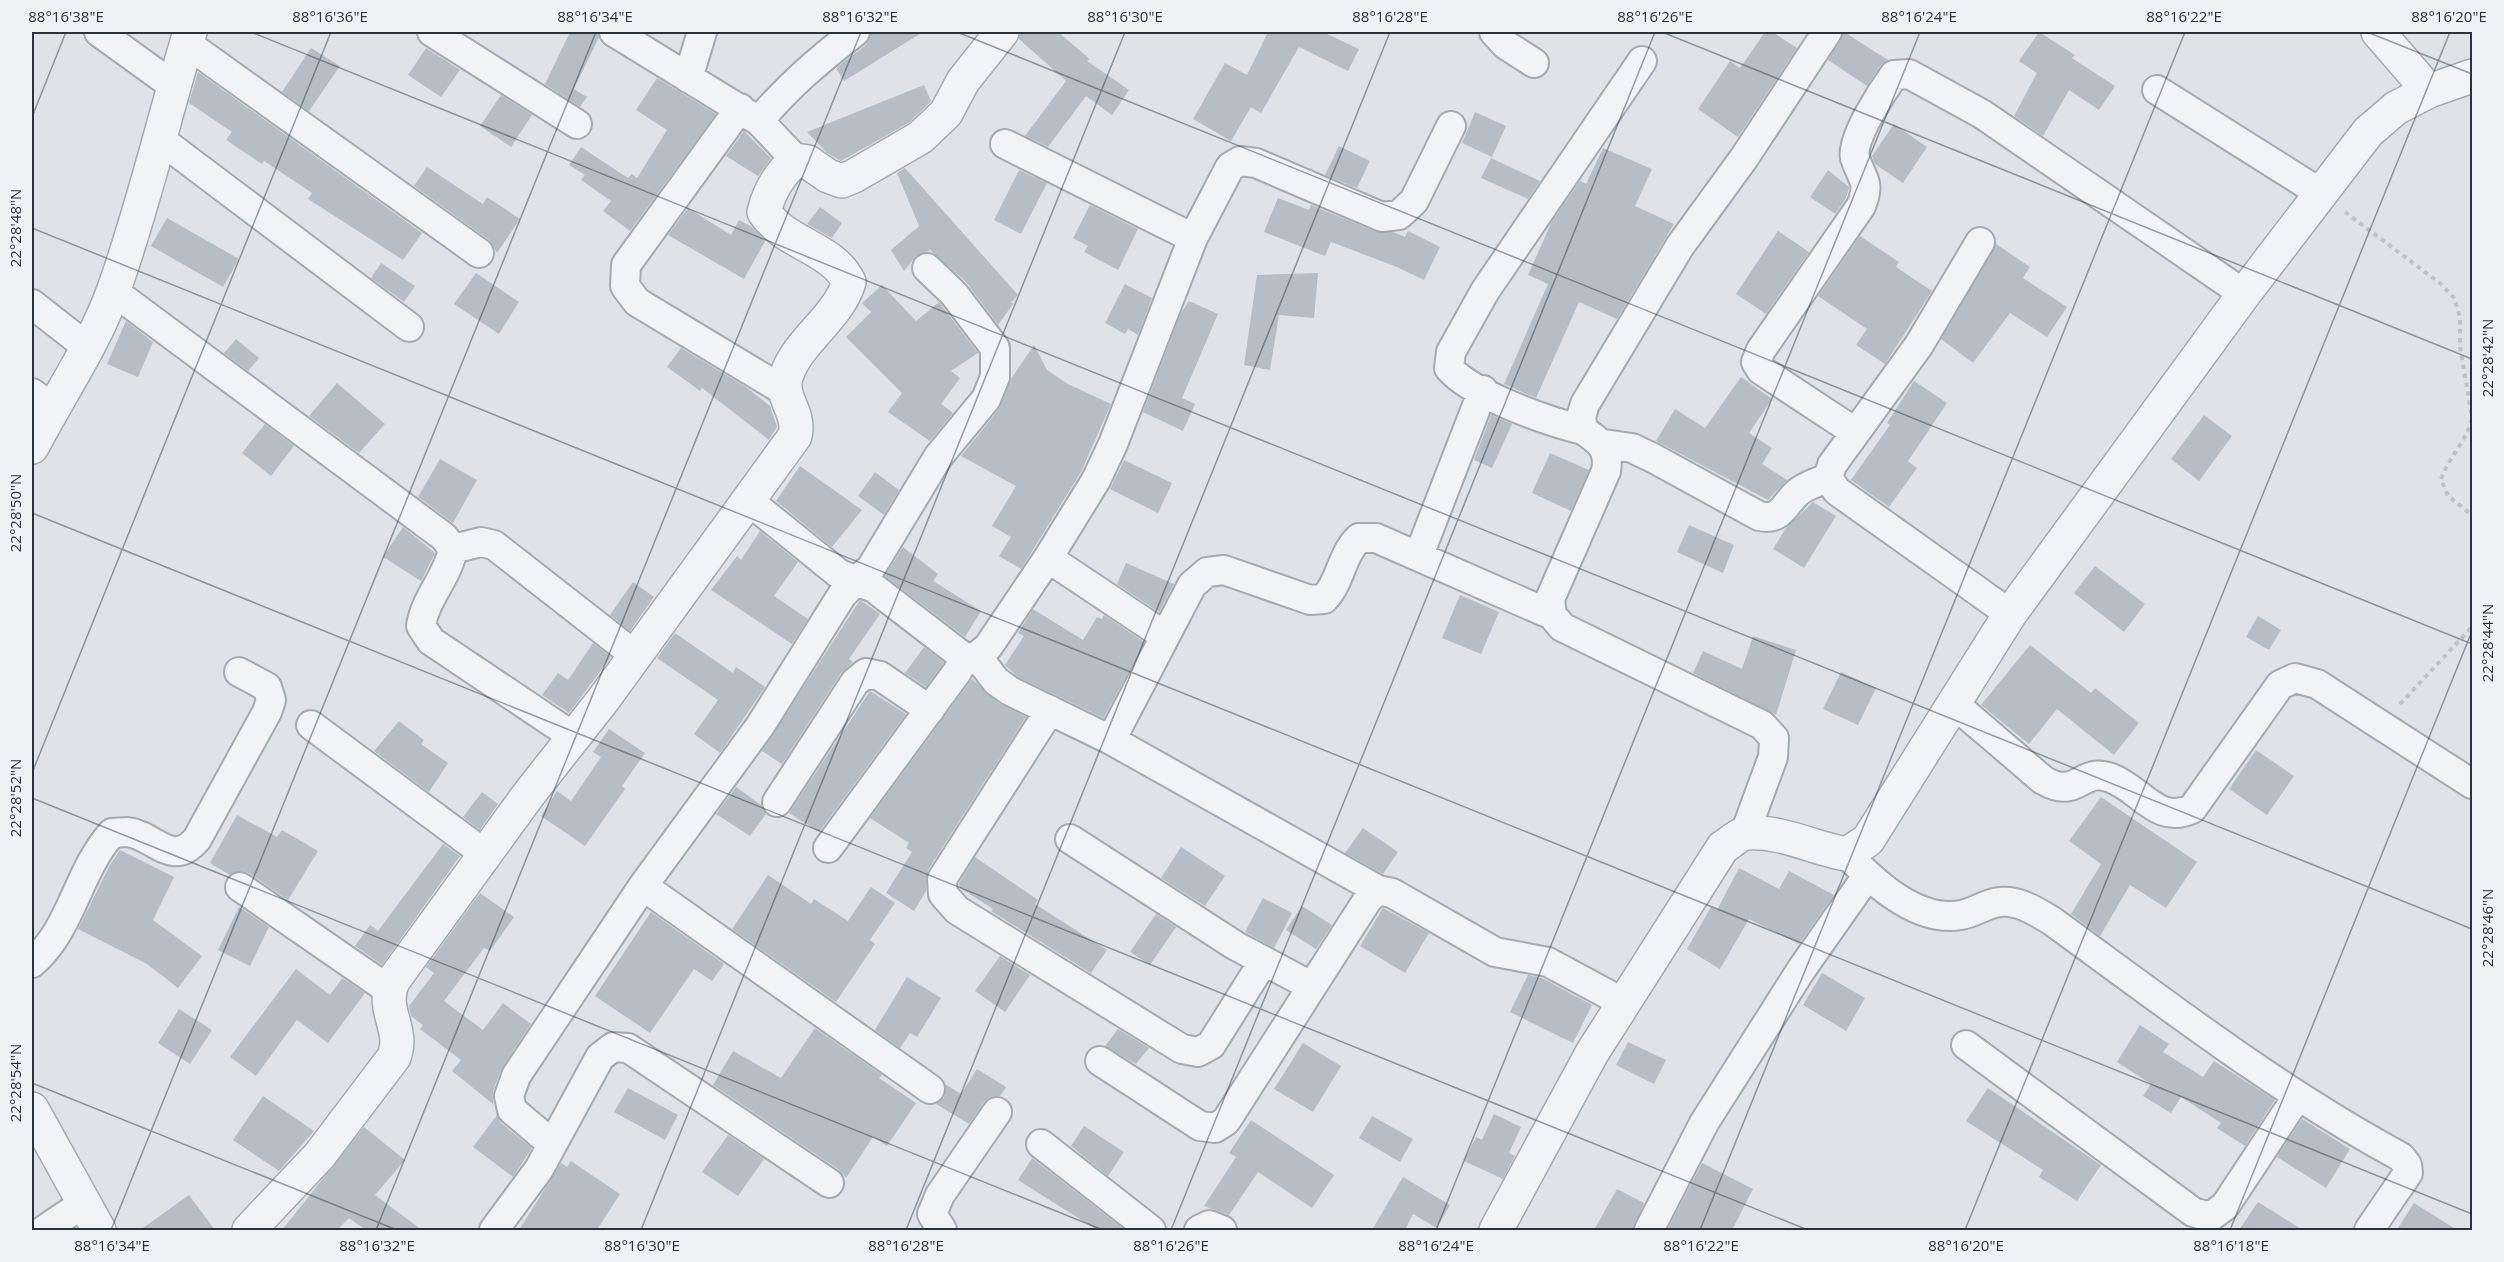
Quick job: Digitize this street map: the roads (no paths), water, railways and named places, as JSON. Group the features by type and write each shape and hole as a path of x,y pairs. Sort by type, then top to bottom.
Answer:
{"street":[{"path":"99,32 175,87"},
{"path":"432,32 576,124"},
{"path":"614,32 750,115 796,160 808,162 842,181 921,137 946,113 963,81 1002,32"},
{"path":"688,78 702,32"},
{"path":"249,1230 319,1156 394,1057 398,1048 397,1036 387,1002 389,990 485,854 636,656 795,436 798,423 783,390 637,302 624,286 626,265 750,115 784,92 807,70 855,32"},
{"path":"1494,32 1506,45 1534,63"},
{"path":"1552,615 1550,598 1606,471 1608,459 1581,417 1585,404 1680,246 1744,158 1827,32"},
{"path":"2378,32 2429,90"},
{"path":"32,447 42,400 87,347 113,291 160,140 188,37 479,253"},
{"path":"1642,61 1485,291 1451,352 1449,368 1459,379 1538,417 1632,448 1759,516 1770,518 1779,515 1796,494 1828,478 1832,465 1919,345 1980,242"},
{"path":"1855,432 1761,370 1756,362 1761,350 1861,206 1867,190 1863,173 1854,157 1856,142 1885,87 1894,75 1910,74 1973,109 2244,294"},
{"path":"1649,1230 1704,1123 1801,970 1868,840 2010,614 2244,294 2368,132 2396,108 2429,90 2472,76"},
{"path":"2157,90 2322,194"},
{"path":"828,848 971,657 988,647 1048,558 1096,480 1113,444 1193,238 1230,167 1240,160 1256,163 1382,217 1399,215 1414,201 1451,126"},
{"path":"160,140 409,327"},
{"path":"1005,144 1193,238"},
{"path":"783,390 787,372 844,298 849,282 842,267 773,226 764,212 768,198 786,168 796,160"},
{"path":"551,1143 512,1110 509,1096 516,1076 643,885 760,726 842,595 871,568 938,457 986,399 995,377 995,348 954,294 927,268"},
{"path":"113,291 434,530 453,549"},
{"path":"32,304 87,347"},
{"path":"1419,555 1482,390"},
{"path":"1828,478 1837,491 2010,614"},
{"path":"749,501 838,573 874,588 971,657 1010,692 1111,740 1378,890 1392,893 1495,952 1548,962 1624,1003"},
{"path":"1111,740 1192,585 1208,572 1224,570 1310,600 1324,599 1333,590 1350,547 1359,538 1377,538 1552,615 1562,627 1762,725 1774,738 1773,757 1744,833 1723,848 1592,1053 1496,1230"},
{"path":"453,549 481,542 494,545 636,656"},
{"path":"453,549 450,563 423,610 421,626 431,640 574,737"},
{"path":"1048,558 1165,636"},
{"path":"32,963 45,952 58,934 99,848 112,833 128,832 175,852 189,850 197,840 267,712 271,700 267,687 239,672"},
{"path":"777,802 855,682 866,673 880,676 930,710"},
{"path":"1953,703 2043,780 2056,788 2070,788 2086,778 2102,775 2118,780 2161,811 2178,816 2192,809 2280,685 2295,678 2317,684 2472,784"},
{"path":"1050,710 942,879 943,894 957,910 1182,1049 1198,1052 1212,1045 1263,962"},
{"path":"310,725 485,854"},
{"path":"1744,833 1774,835 1823,850 1857,865 1915,908 1937,915 1960,915 2001,902 2027,907 2052,921 2246,1062 2297,1096 2401,1157 2408,1165 2408,1173 2369,1230"},
{"path":"1070,839 1263,962 1311,986"},
{"path":"643,885 930,1089"},
{"path":"240,888 389,990"},
{"path":"1100,1061 1200,1126 1215,1128 1226,1121 1368,899 1378,890"},
{"path":"1966,1045 2206,1223 2225,1206 2297,1096"},
{"path":"494,1230 538,1169 600,1058 613,1047 628,1048 829,1183"},
{"path":"32,1109 91,1217 44,1230"},
{"path":"942,1230 932,1214 940,1195 997,1112"},
{"path":"1041,1144 1151,1230"},
{"path":"1199,1230 1209,1225 1222,1230"}]}
